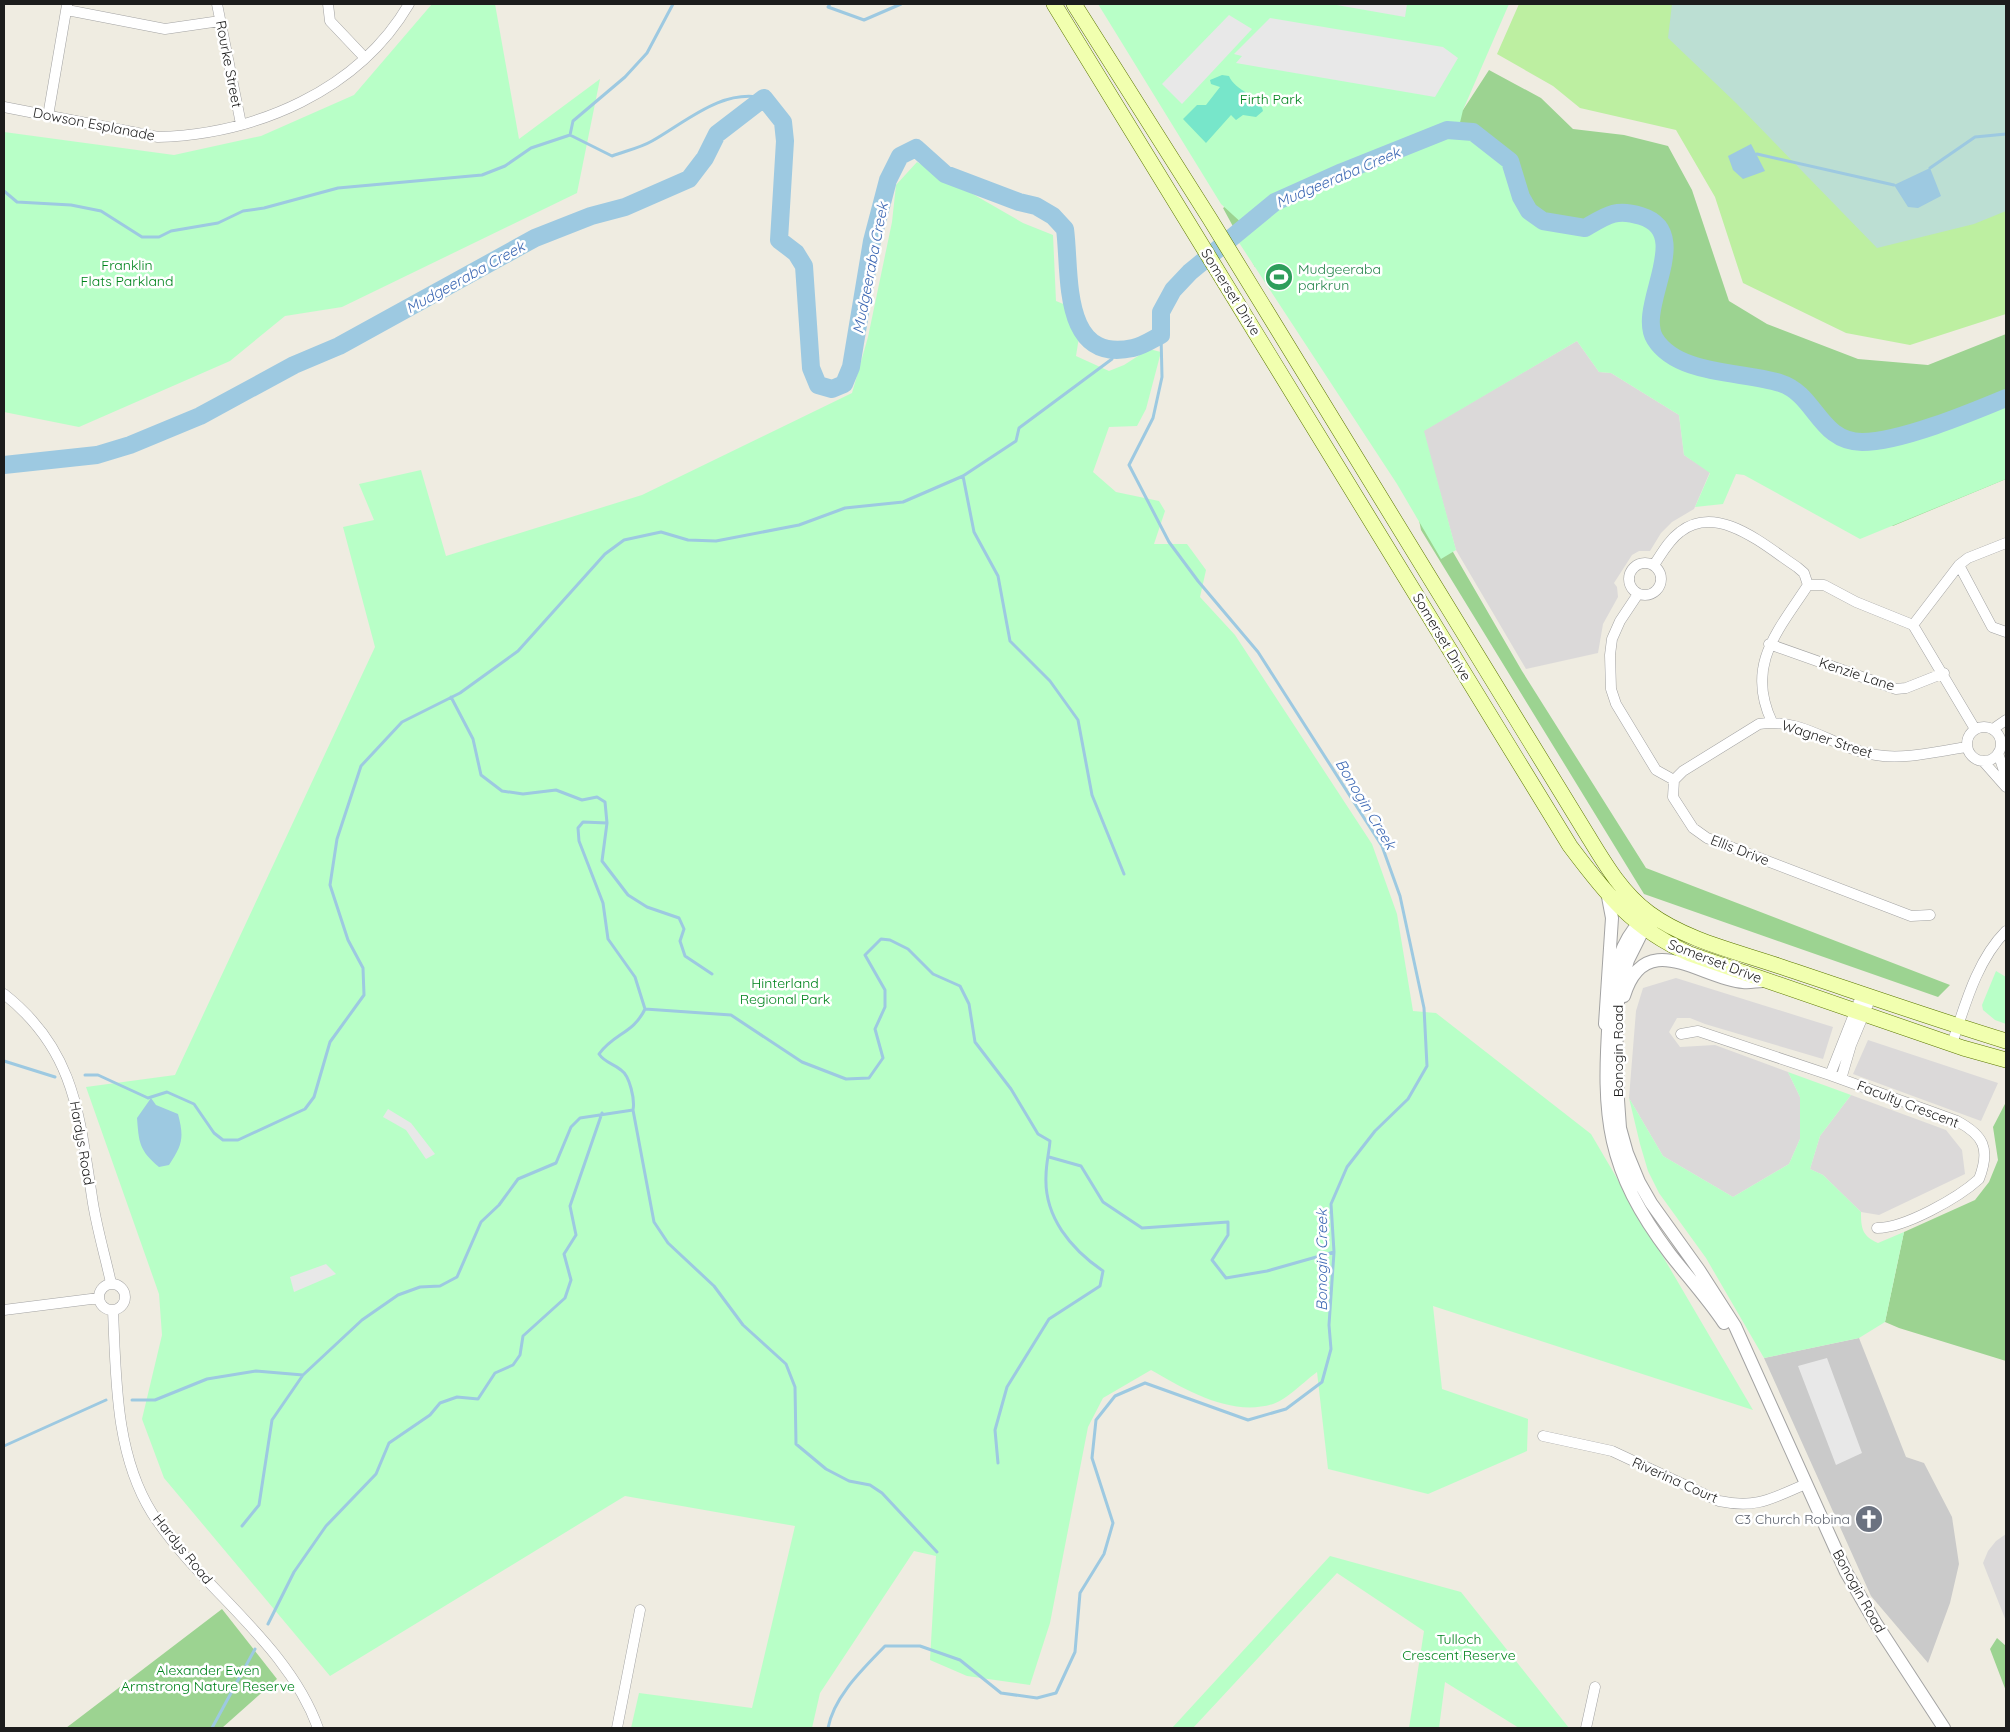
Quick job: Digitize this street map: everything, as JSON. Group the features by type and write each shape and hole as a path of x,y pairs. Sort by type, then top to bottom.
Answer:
{"main road":[{"name":"Somerset Drive","path":"1054,4 1570,846 1608,897 1641,927 1682,950 1764,981 1952,1044 2006,1060"},
{"name":"Somerset Drive","path":"1074,4 1210,219 1608,869 1628,893 1650,914 1680,931 1866,996 2006,1041"},
{"path":"1392,555 1409,545"}],"street":[{"name":"Rourke Street","path":"217,4 241,124"},
{"path":"328,4 330,21 366,58"},
{"name":"Dowson Esplanade","path":"4,107 158,137 184,136 241,124 304,102 339,82 366,58 396,26 409,4"},
{"path":"48,116 67,7 166,29 220,21"},
{"path":"1654,565 1680,531 1700,522 1716,521 1735,528 1798,567 1804,572 1808,585"},
{"path":"1913,625 1959,565 1968,558 2006,543"},
{"path":"1644,562 1654,565 1661,574 1661,586 1653,594 1647,596 1638,594 1630,585 1632,569 1644,562"},
{"path":"1959,565 1992,627 2006,632"},
{"path":"1808,585 1824,585 1856,602 1913,625 1944,673 1975,728"},
{"path":"1772,722 1763,704 1762,668 1769,644 1808,585"},
{"path":"1638,594 1620,621 1612,640 1610,655 1611,689 1616,704 1656,770 1674,780"},
{"name":"Kenzie Lane","path":"1769,644 1896,689 1906,688 1944,673"},
{"path":"1993,729 2006,720"},
{"name":"Wagner Street","path":"1674,780 1683,771 1759,724 1772,722 1789,724 1875,755 1896,756 1967,747"},
{"path":"1982,761 1994,758 2004,739 1993,729 1981,727 1975,728 1968,737 1967,747 1971,755 1982,761 2006,787"},
{"path":"1998,753 2006,777"},
{"name":"Ellis Drive","path":"1674,780 1673,797 1693,828 1707,838 1911,916 1930,915"},
{"path":"1608,897 1612,918 1604,1008 1612,1041"},
{"name":"Bonogin Road","path":"1650,914 1641,927 1628,960 1620,988 1612,1041 1608,1115 1619,1166 1639,1209 1673,1257 1718,1313 1752,1364"},
{"path":"1952,1044 1980,970 1994,944 2006,930"},
{"path":"1612,1041 1627,988 1635,975 1649,963 1659,960 1674,960 1742,982 1764,981"},
{"name":"Hardys Road","path":"4,994 17,1004 42,1031 65,1069 81,1124 92,1200 111,1283"},
{"path":"1830,1075 1866,996"},
{"path":"1841,1079 1859,1013"},
{"name":"Faculty Crescent","path":"1681,1034 1698,1032 1830,1075 1957,1121 1974,1130 1980,1137 1984,1152 1979,1178 1972,1185 1905,1223 1890,1228 1877,1228"},
{"name":"Bonogin Road","path":"1612,1041 1620,1128 1639,1182 1726,1310 1747,1347 1752,1364 1846,1572 1875,1622 1944,1728"},
{"path":"1639,1182 1644,1200 1677,1248 1677,1252 1673,1257"},
{"path":"111,1283 120,1286 125,1294 123,1305 113,1310 102,1305 99,1298 102,1288 111,1283"},
{"path":"4,1310 99,1298"},
{"name":"Hardys Road","path":"113,1310 117,1392 129,1459 139,1487 152,1512 172,1540 283,1664 299,1687 318,1728"},
{"name":"Riverina Court","path":"1543,1436 1612,1451 1719,1501 1737,1505 1758,1504 1806,1484"},
{"path":"617,1728 640,1610"},
{"path":"1586,1728 1595,1687"}],"shaded area":[{"path":"1331,4 1407,4 1405,17"},
{"path":"1672,4 2006,4 2006,211 1974,224 1877,248 1736,103 1668,38"},
{"path":"1229,15 1252,29 1182,104 1162,84"},
{"path":"1270,18 1443,47 1458,58 1435,97 1236,63 1242,56 1234,54"},
{"path":"1751,144 1765,171 1743,179 1733,170 1728,156"},
{"path":"1930,168 1941,196 1918,208 1908,207 1894,185"},
{"path":"1577,341 1599,372 1611,373 1679,415 1684,455 1710,472 1694,509 1672,522 1661,533 1650,551 1639,551 1632,555 1614,583 1617,587 1618,597 1603,624 1598,653 1526,669 1456,550 1423,431"},
{"path":"1676,978 1833,1027 1823,1059 1690,1018 1677,1018 1669,1032 1680,1047 1715,1045 1788,1072 1800,1097 1800,1139 1789,1164 1733,1197 1663,1156 1629,1098 1636,1011 1643,988"},
{"path":"1868,1040 1998,1083 1981,1121 1853,1074"},
{"path":"1851,1095 1946,1130 1962,1150 1965,1174 1879,1215 1861,1212 1823,1175 1810,1169 1820,1136"},
{"path":"151,1098 156,1105 178,1114 181,1129 180,1146 174,1158 169,1165 159,1167 147,1156 138,1134 137,1118"},
{"path":"388,1109 411,1123 435,1154 426,1159 406,1130 383,1117"},
{"path":"326,1264 336,1274 294,1292 290,1277"},
{"path":"1859,1338 1906,1457 1924,1463 1952,1517 1959,1564 1950,1603 1928,1663 1871,1596 1764,1358"},
{"path":"1827,1358 1862,1453 1836,1465 1798,1366"},
{"path":"2006,1534 2006,1621 1983,1563 1988,1551 1996,1541"}],"green space":[{"name":"Franklin Flats Parkland","path":"432,4 495,4 519,139 600,79 577,193 342,307 285,316 230,361 79,427 4,412 4,132 174,155 261,136 354,95"},
{"name":"Firth Park","path":"1098,4 1509,4 1463,110 1458,131 1477,134 1510,160 1525,204 1529,210 1540,218 1573,228 1580,228 1589,226 1609,213 1628,212 1647,218 1659,229 1664,242 1664,257 1653,305 1652,321 1654,336 1662,348 1675,357 1691,364 1779,382 1802,396 1827,427 1837,435 1849,440 1863,442 1897,437 1936,425 2006,398 2006,479 1860,539 1744,475 1736,474 1723,504 1695,507 1710,473 1684,455 1679,415 1611,373 1599,372 1577,341 1424,431 1456,550 1441,559 1397,484 1234,235 1245,226 1221,204"},
{"path":"1519,4 2006,4 2006,314 1910,345 1846,333 1743,283 1715,197 1676,130 1580,108 1553,86 1497,54"},
{"path":"1489,70 1541,98 1573,129 1624,135 1668,146 1692,190 1729,301 1767,324 1858,359 1928,365 2006,334 2006,479 1893,526 1742,449 1578,338 1420,431 1453,552 1522,671 1646,868 1950,985 1938,997 1644,894 1421,530 1401,429 1344,196 1255,267 1223,208 1320,147 1463,110"},
{"path":"1222,75 1229,76 1236,86 1257,101 1263,111 1256,117 1243,115 1236,120 1231,115 1206,143 1183,119 1197,105 1206,105 1220,87 1211,84 1210,80"},
{"name":"Hinterland Regional Park","path":"917,162 1023,223 1053,235 1056,301 1083,312 1076,356 1109,371 1124,365 1149,349 1161,352 1146,409 1137,426 1109,427 1093,472 1116,492 1159,501 1165,511 1154,544 1187,544 1206,570 1200,597 1235,635 1372,844 1397,914 1413,1011 1436,1013 1591,1134 1753,1410 1433,1306 1442,1389 1528,1419 1527,1451 1428,1494 1328,1469 1317,1372 1278,1402 1257,1407 1241,1407 1225,1404 1194,1393 1151,1370 1103,1398 1088,1427 1050,1623 1030,1685 967,1676 930,1660 936,1556 914,1551 820,1693 812,1728 631,1728 639,1693 752,1708 795,1526 625,1496 330,1676 164,1478 142,1419 162,1335 159,1294 86,1087 175,1075 375,647 343,527 374,520 359,484 421,470 446,556 642,495 852,393 868,337 892,222 896,185"},
{"path":"1996,971 2006,977 2006,1024 1995,1020 1983,1010 1982,1005"},
{"path":"1788,1072 1851,1095 1820,1136 1810,1169 1823,1175 1861,1212 1861,1223 1864,1231 1873,1240 1878,1243 1904,1232 1885,1322 1859,1338 1764,1358 1706,1258 1659,1193 1648,1171 1629,1098 1663,1156 1733,1197 1789,1164 1800,1139 1800,1097"},
{"path":"2006,1102 2006,1361 1885,1322 1904,1232 1975,1200 1989,1182 1998,1160 1993,1127"},
{"name":"Tulloch Crescent Reserve","path":"1330,1556 1461,1592 1569,1728 1519,1728 1445,1682 1439,1728 1409,1728 1424,1631 1337,1573 1193,1728 1172,1728"},
{"name":"Alexander Ewen Armstrong Nature Reserve","path":"222,1609 277,1679 222,1728 66,1728"},
{"path":"1997,1638 2006,1646 2006,1691 1990,1649"}],"waterway":[{"path":"570,135 573,121 625,77 647,53 673,4"},
{"path":"830,4 828,7 864,20 901,4"},
{"path":"4,191 17,202 71,205 101,211 142,237 159,237 171,231 218,223 243,211 264,208 338,188 482,175 505,166 531,148 570,135 612,156 647,143 691,116 719,102 749,96 764,98"},
{"name":"Mudgeeraba Creek","path":"4,465 97,455 130,445 200,416 294,365 339,346 535,238 591,216 625,207 689,179 705,158 717,134 764,98 783,122 785,141 779,240 796,253 804,266 811,368 818,385 832,389 844,384 851,367 872,241 888,180 900,156 916,148 945,174 1019,202 1036,206 1053,216 1065,229 1070,290 1074,311 1081,329 1092,342 1109,349 1137,347 1161,335 1161,312 1173,290 1190,272 1275,202 1342,172 1447,130 1473,132 1510,161 1521,197 1529,211 1543,221 1585,228 1606,216 1625,213 1641,216 1657,225 1664,238 1664,254 1652,309 1651,325 1655,339 1665,351 1679,360 1695,366 1780,383 1802,397 1836,434 1848,440 1862,442 1878,441 1915,432 1955,419 2006,398"},
{"path":"1930,168 1975,137 2006,134"},
{"path":"1757,154 1894,185"},
{"name":"Bonogin Creek","path":"828,1728 831,1716 843,1694 885,1646 920,1646 960,1660 1001,1693 1037,1698 1056,1693 1075,1652 1080,1593 1104,1554 1113,1523 1092,1458 1096,1420 1115,1396 1145,1383 1248,1420 1286,1409 1322,1382 1331,1349 1329,1325 1334,1252 1331,1204 1347,1167 1375,1131 1408,1099 1427,1066 1424,1008 1400,896 1382,846 1258,652 1198,581 1169,542 1129,465 1153,418 1162,377 1161,335"},
{"path":"148,1098 167,1092 194,1104 214,1133 223,1140 238,1140 305,1109 314,1097 330,1042 364,995 363,968 348,940 330,885 337,839 361,766 402,722 460,693 518,651 605,554 624,540 661,532 688,540 716,541 799,525 845,508 903,502 963,476 1016,441 1019,428 1112,359 1114,349"},
{"path":"963,476 974,532 998,576 1010,641 1050,681 1078,720 1092,795 1124,874"},
{"path":"451,697 473,739 481,775 502,791 523,794 556,790 582,800 597,797 605,802 607,823 602,861 628,895 647,907 679,918 684,929 680,941 685,956 712,974"},
{"path":"607,823 583,822 578,828 579,841 603,903 608,939 635,977 645,1009 635,1024 611,1042 599,1054 621,1070 629,1083 654,1222 668,1243 714,1286 743,1325 786,1364 795,1387 796,1444 826,1469 849,1481 870,1485 882,1493 937,1552"},
{"path":"645,1009 731,1015 802,1062 846,1079 869,1078 883,1058 875,1029 885,1007 885,990 865,955 881,939 890,940 908,949 933,974 960,986 969,1004 975,1042 1011,1089 1038,1134 1050,1141 1046,1172 1047,1191 1055,1218 1070,1242 1080,1253 1103,1271 1100,1286 1049,1319 1007,1387 995,1430 998,1463"},
{"path":"4,1061 55,1077"},
{"path":"85,1075 98,1075 148,1098"},
{"path":"242,1526 259,1505 272,1420 303,1375 362,1320 398,1295 420,1287 440,1286 457,1277 481,1222 499,1205 518,1179 556,1163 571,1127 580,1118 633,1110"},
{"path":"268,1624 294,1572 326,1526 376,1474 389,1443 430,1415 440,1403 457,1397 478,1399 495,1373 513,1365 520,1355 523,1336 565,1298 571,1280 564,1254 576,1235 570,1206 602,1113"},
{"path":"1049,1157 1081,1166 1103,1202 1142,1228 1228,1222 1228,1235 1212,1260 1226,1278 1267,1271 1334,1252"},
{"path":"132,1400 155,1400 207,1379 256,1371 303,1375"},
{"path":"4,1446 106,1400"},
{"path":"212,1728 255,1649"}],"place":[{"name":"Mudgeeraba parkrun","path":"1279,277"},
{"name":"C3 Church Robina","path":"1869,1519"}]}
